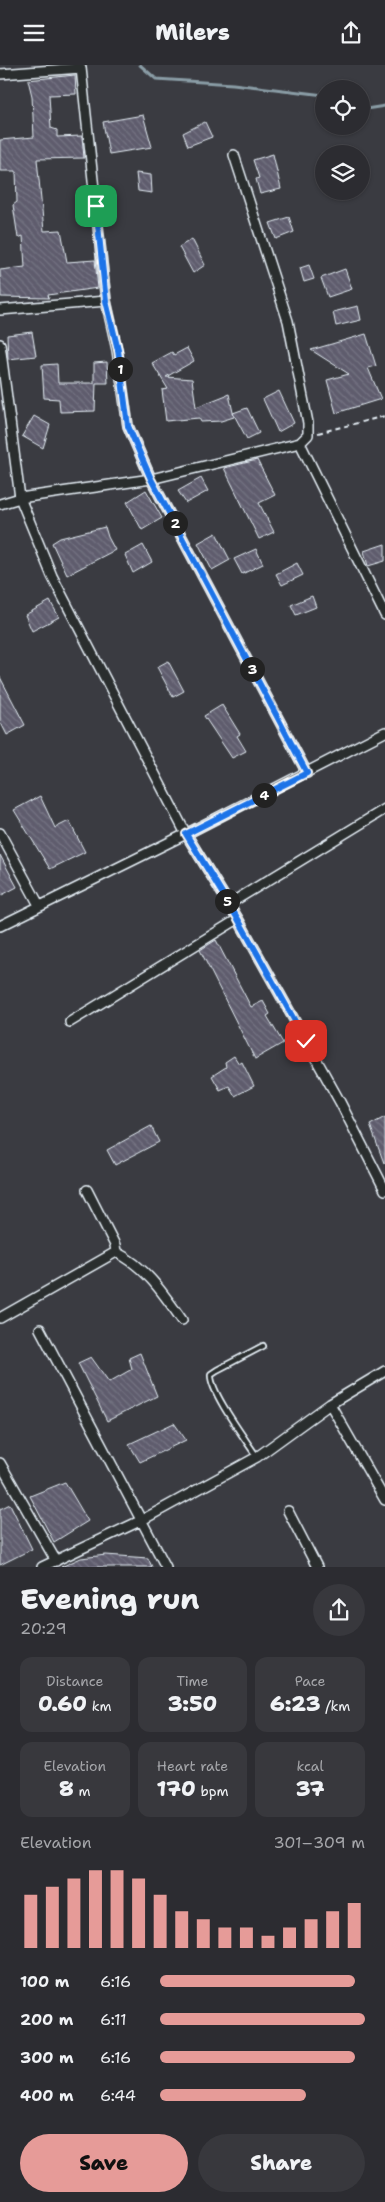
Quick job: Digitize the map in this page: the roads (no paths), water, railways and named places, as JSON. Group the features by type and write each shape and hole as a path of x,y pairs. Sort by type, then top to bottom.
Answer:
{"street":[{"path":"0,74 82,68 106,301 118,350 128,426 151,479 307,773"},
{"path":"0,504 20,498 151,479 300,443 308,435 308,423 288,321 234,155"},
{"path":"0,310 106,301"},
{"path":"0,343 20,498 52,576 186,834 238,919 340,1102 385,1190"},
{"path":"300,443 385,615"},
{"path":"0,926 39,905 186,834 385,732"},
{"path":"229,904 385,809"},
{"path":"0,833 39,905"},
{"path":"70,1022 238,919"},
{"path":"87,1190 115,1245 116,1252"},
{"path":"0,1318 116,1252"},
{"path":"116,1252 131,1259 145,1271 182,1320"},
{"path":"40,1329 166,1567"},
{"path":"42,1567 142,1520 257,1457 330,1404 385,1371"},
{"path":"330,1404 385,1500"},
{"path":"0,1463 56,1561"},
{"path":"288,1511 317,1567"}],"lane":[{"path":"257,1457 224,1406 210,1379 211,1374 263,1346"}],"waterway":[{"path":"140,65 156,79 233,84 315,94"},
{"path":"370,108 385,106"}]}
